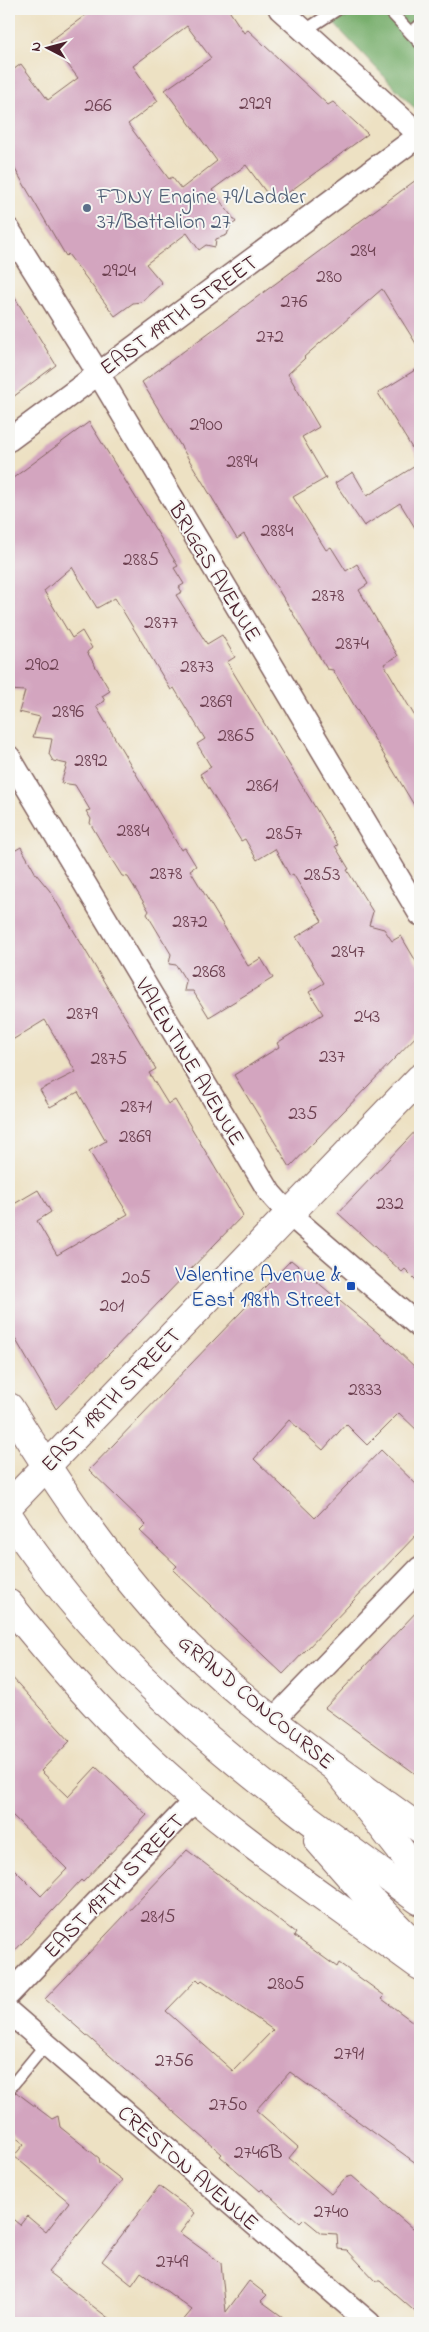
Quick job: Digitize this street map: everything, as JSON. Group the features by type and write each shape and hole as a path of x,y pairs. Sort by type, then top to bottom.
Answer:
{"street":[{"path":"280,9 420,135"},
{"name":"EAST 199TH STREET","path":"9,440 420,135"},
{"name":"BRIGGS AVENUE","path":"9,230 98,373 420,914"},
{"name":"VALENTINE AVENUE","path":"9,757 270,1193 288,1212 420,1326"},
{"name":"EAST 198TH STREET","path":"9,1505 288,1212 420,1078"},
{"name":"GRAND CONCOURSE","path":"9,1407 45,1466 108,1555 148,1603 189,1647 273,1720 420,1828"},
{"path":"9,1516 31,1551 96,1631 180,1715 286,1804 420,1901"},
{"path":"273,1720 420,1568"},
{"path":"9,1604 85,1694 141,1751 254,1846 420,1966"},
{"path":"335,1767 420,1875"},
{"name":"EAST 197TH STREET","path":"9,1994 196,1799"},
{"path":"286,1804 368,1897 420,1950"},
{"name":"CRESTON AVENUE","path":"9,2012 369,2323"}],"lane":[{"path":"304,31 338,9"},
{"path":"388,9 420,43"},
{"path":"411,33 420,24"},
{"path":"9,2089 46,2044"}],"path":[{"path":"9,1464 12,1460"}],"green space":[{"path":"320,9 420,9 420,114"}],"building":[{"path":"94,9 228,9 244,33 248,30 328,105 333,102 368,134 274,203 246,165 212,190 236,222 230,226 227,235 216,239 215,247 206,245 199,250 187,233 146,264 162,283 141,302 133,303 115,316 68,254 66,256 9,159 9,73 21,64 48,100 78,78 50,41","holes":["187,26 211,58 165,90 217,161 181,189 172,177 169,179 128,124 158,101 133,66"]},
{"path":"420,177 420,350 382,289 304,357 288,374 319,427 302,437 326,478 293,497 326,550 331,547 346,571 357,564 368,584 359,590 398,656 384,664 420,725 420,815 333,670 327,669 244,534 237,539 142,382"},
{"path":"9,288 56,365 9,400"},
{"path":"420,367 420,461 378,393"},
{"path":"89,422 178,566 174,568 184,584 179,587 182,592 176,595 207,644 222,635 235,657 227,662 338,845 335,846 349,869 347,870 373,912 369,925 384,929 392,941 401,936 420,968 420,1032 290,1167 234,1075 279,1047 277,1043 323,1014 309,992 324,983 296,937 322,921 293,874 290,876 275,849 257,860 245,839 241,841 200,774 211,767 197,744 205,739 174,688 171,690 115,598 97,608 72,567 44,591 72,638 82,631 92,648 87,652 110,691 102,696 105,701 96,706 181,850 185,848 196,866 190,870 248,966 261,958 273,978 209,1017 193,991 184,991 186,981 176,965 169,964 171,954 147,914 149,911 128,877 122,876 90,823 91,819 86,811 90,810 75,785 61,783 67,764 53,761 49,754 52,739 33,737 40,717 19,712 25,691 9,690 9,481"},
{"path":"420,463 420,536 400,503 364,526 335,483 353,472 367,496"},
{"path":"21,847 36,874 50,891 156,1069 149,1073 168,1104 175,1100 243,1215 56,1409 9,1328 9,1207 38,1190 51,1212 37,1221 57,1255 128,1214 89,1151 106,1141 78,1092 50,1107 40,1090 76,1072 45,1020 9,1042 9,854"},
{"path":"420,1126 420,1284 405,1269 402,1272 338,1213"},
{"path":"291,1260 391,1344 420,1372 420,1433 399,1413 367,1445 346,1424 323,1450 289,1420 254,1459 315,1518 381,1450 420,1488 420,1531 283,1674 173,1570 177,1566 140,1531 146,1525 89,1470"},
{"path":"420,1608 420,1777 325,1708"},
{"path":"9,1674 70,1741 41,1771 68,1797 96,1767 147,1815 83,1882 81,1880 9,1957 9,1864 41,1896 67,1869 9,1812"},
{"path":"187,1850 296,1933 294,1936 337,1967 339,1963 385,1996 382,1999 420,2027 420,2166 290,2072 256,2110 298,2147 289,2158 331,2194 345,2178 352,2176 420,2235 420,2316 380,2281 376,2281 347,2250 338,2249 337,2234 321,2233 304,2219 300,2223 262,2189 260,2191 220,2156 222,2154 45,1999","holes":["197,1979 200,1982 202,1980 273,2030 233,2071 166,2011"]},
{"path":"16,2092 52,2119 58,2116 60,2127 99,2158 100,2163 122,2180 48,2272 115,2323 9,2323 9,2216 20,2225 27,2216 46,2232 69,2202 14,2156 24,2144 9,2132 9,2096"},
{"path":"159,2186 195,2213 180,2233 221,2263 226,2312 249,2281 267,2295 261,2301 291,2323 181,2323 192,2310 141,2272 132,2285 102,2261"}],"place":[{"name":"FDNY Engine 79/Ladder 37/Battalion 27","path":"87,208"},
{"name":"Valentine Avenue & East 198th Street","path":"351,1286"}]}
